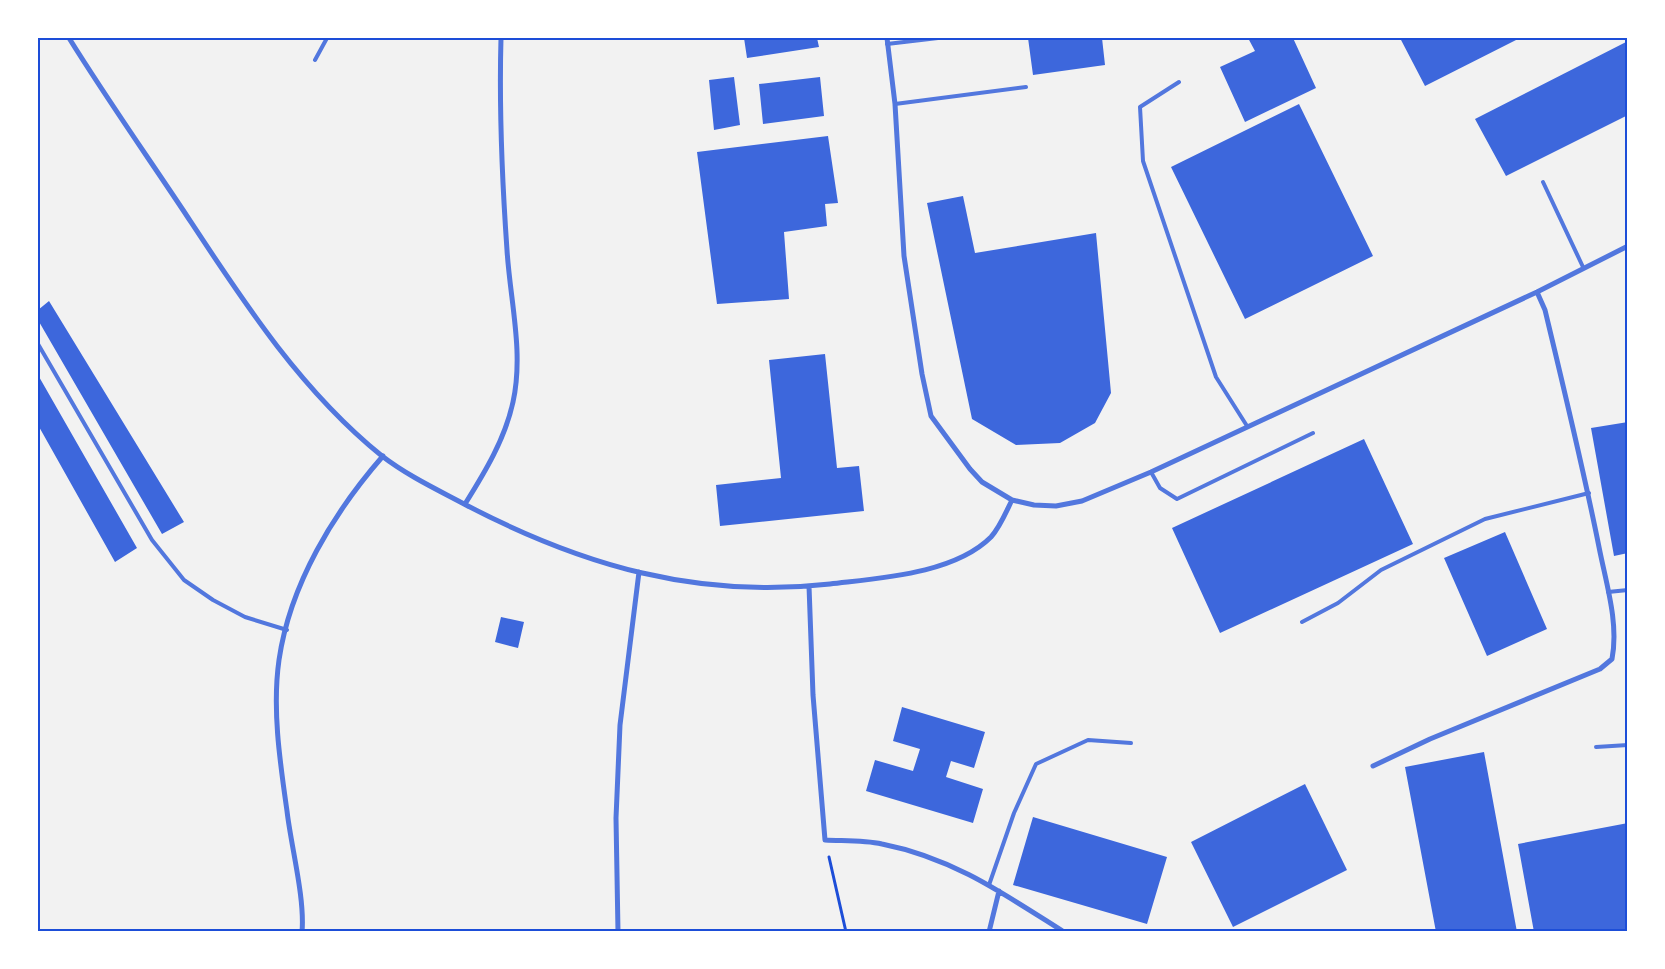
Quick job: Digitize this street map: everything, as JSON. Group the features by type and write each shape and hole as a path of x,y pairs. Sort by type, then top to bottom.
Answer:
{"street":[{"path":"68,38 221,268 288,361 383,456 422,482 522,534 598,562 701,585 728,588 809,586 905,573 956,561 990,537 1012,500"},
{"path":"465,504 482,476 507,425 518,373 507,251 499,113 501,38"},
{"path":"887,38 895,104 904,256 922,374 931,416 970,469 982,482 1012,500 1034,505 1056,506 1082,501 1150,472 1537,292 1583,267 1628,246"},
{"path":"1373,766 1430,739 1600,669 1612,659 1614,646 1608,592 1588,493 1545,310 1537,292"},
{"path":"302,932 298,881 281,764 277,714 279,660 300,585 318,547 353,490 383,456"},
{"path":"618,932 616,818 620,725 639,572"},
{"path":"809,586 813,695 825,840 881,843 920,853 970,874 1064,932"},
{"path":"989,932 999,891"}],"lane":[{"path":"315,60 327,38"},
{"path":"887,44 938,38"},
{"path":"1179,82 1140,108 1143,160 1216,377 1247,426"},
{"path":"895,104 1026,87"},
{"path":"1543,182 1583,267"},
{"path":"38,344 152,540 184,580 245,617 287,630"},
{"path":"1150,472 1160,488 1177,498 1313,434"},
{"path":"1302,622 1338,603 1382,570 1486,519 1588,493"},
{"path":"1608,592 1628,590"},
{"path":"990,885 1014,813 1036,764 1088,740 1131,742"},
{"path":"1596,747 1628,745"}],"path":[{"path":"825,840 846,932"}],"building":[{"path":"744,38 817,38 819,47 747,58"},
{"path":"1028,38 1102,38 1105,65 1033,75"},
{"path":"1248,38 1293,38 1316,88 1245,122 1220,67 1255,51"},
{"path":"1400,38 1520,38 1425,86"},
{"path":"1628,41 1628,115 1506,176 1475,119"},
{"path":"734,77 740,125 714,130 709,80"},
{"path":"820,77 824,116 763,124 759,84"},
{"path":"1299,104 1373,256 1245,319 1171,167"},
{"path":"828,136 838,203 825,204 827,226 784,232 789,299 717,304 697,152"},
{"path":"963,196 975,253 1096,233 1111,393 1095,423 1060,443 1016,445 972,419 927,203"},
{"path":"49,301 184,522 162,534 38,320 38,310"},
{"path":"825,354 837,468 859,466 864,511 720,526 716,485 781,478 769,360"},
{"path":"38,375 137,548 115,562 38,425"},
{"path":"1628,422 1628,553 1614,556 1591,428"},
{"path":"1364,439 1413,544 1220,633 1172,528"},
{"path":"1505,532 1547,629 1487,656 1444,558"},
{"path":"501,617 524,622 518,648 495,642"},
{"path":"902,707 985,732 974,768 951,761 946,777 983,789 973,823 866,791 875,760 913,771 920,749 893,741"},
{"path":"1484,752 1517,932 1436,932 1405,767"},
{"path":"1305,784 1347,870 1233,927 1191,842"},
{"path":"1033,817 1167,857 1147,924 1013,885"},
{"path":"1628,823 1628,932 1534,932 1518,844"}]}
